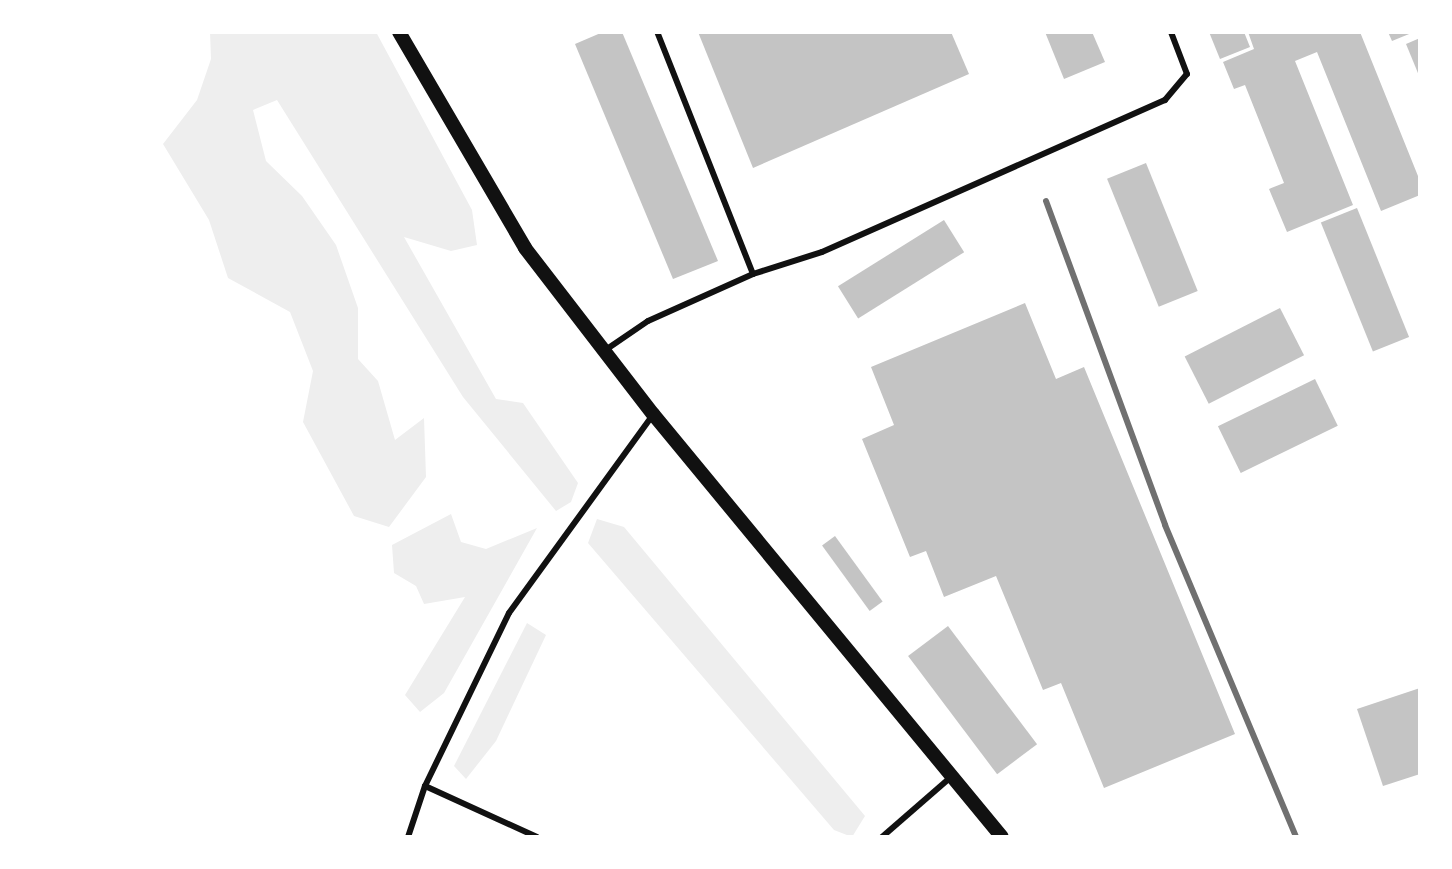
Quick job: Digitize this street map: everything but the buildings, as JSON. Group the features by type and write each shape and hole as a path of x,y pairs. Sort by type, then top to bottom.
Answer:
{"street":[{"path":"399,32 525,248 653,414 1002,837"}],"lane":[{"path":"657,32 753,274"},
{"path":"604,351 648,321 753,274 851,240 1165,100 1187,74 1171,32"},
{"path":"408,837 425,786 509,613 653,414"},
{"path":"882,837 951,777"},
{"path":"425,786 537,837"}],"shaded area":[{"path":"210,32 376,32 472,210 477,245 451,251 404,237 496,399 523,403 578,483 571,502 556,511 463,397 277,100 253,110 266,161 302,196 336,245 358,308 358,359 378,381 395,440 424,418 426,477 389,527 354,516 303,422 313,371 290,312 228,278 209,220 163,144 197,100 211,59"},
{"path":"451,514 461,542 486,549 537,528 444,693 420,712 405,695 465,597 424,604 416,586 394,573 392,545"},
{"path":"597,519 624,527 865,816 852,837 834,830 588,543"},
{"path":"527,623 546,635 496,741 466,779 454,766"}],"railway":[{"path":"1046,201 1165,525 1296,837"}]}
